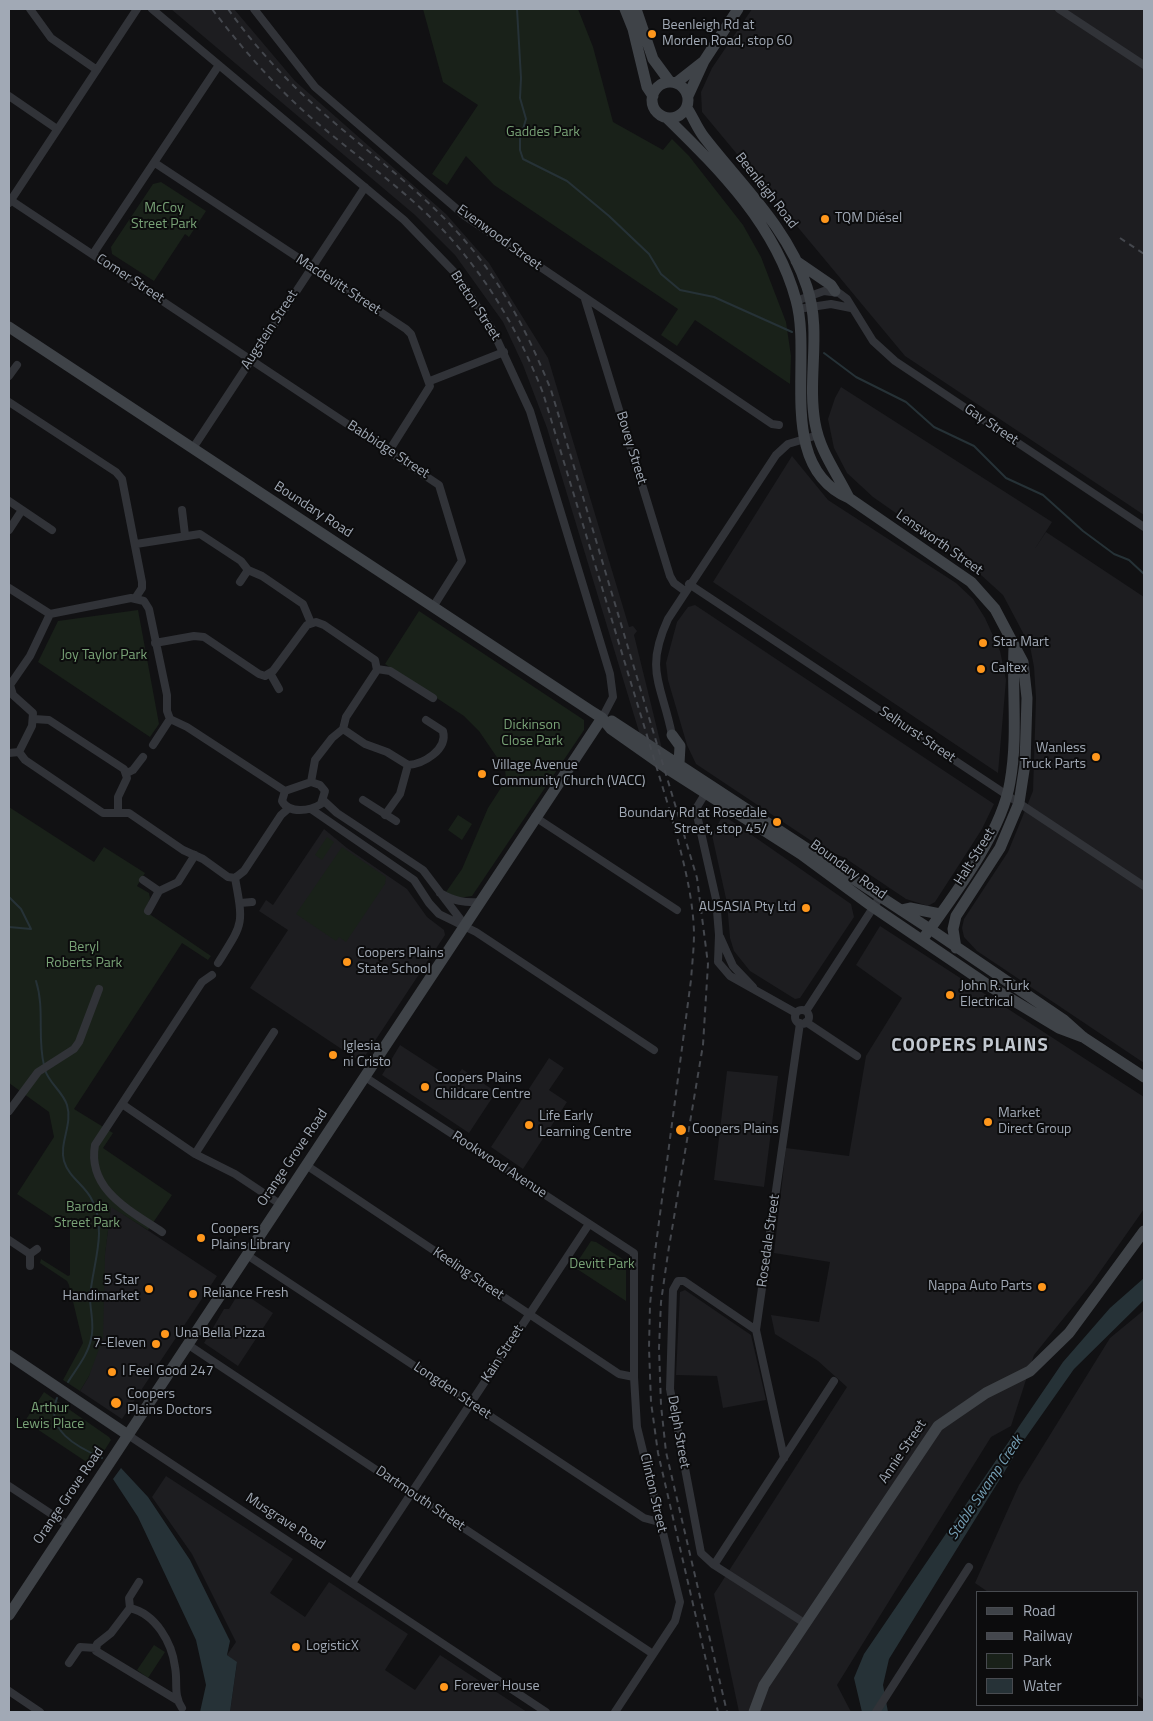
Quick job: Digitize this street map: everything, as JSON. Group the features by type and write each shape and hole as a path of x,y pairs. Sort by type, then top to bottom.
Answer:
{"main road":[{"path":"625,9 633,28 652,102 657,113 668,118 680,116 688,102 704,60 738,9"},
{"path":"636,9 653,59 673,83 681,86 688,102"},
{"path":"652,96 659,86 673,83 704,60"},
{"name":"Beenleigh Road","path":"688,102 704,136 775,225 796,261 811,301 815,332 814,410 818,435"},
{"name":"Beenleigh Road","path":"668,118 706,155 762,224 783,262 797,305 802,351 800,407 804,438"},
{"path":"796,261 831,285 835,291"},
{"name":"Boundary Road","path":"9,327 602,718 614,731 705,794 801,854 873,907 1018,1004 1059,1028 1083,1037"},
{"name":"Lensworth Street","path":"818,435 829,464 849,498"},
{"name":"Lensworth Street","path":"804,438 812,459 822,476 837,493 849,498 971,582 995,609 1023,662 1027,698 1024,770 1019,803"},
{"name":"Lensworth Street","path":"1007,796 1013,756 1014,648"},
{"name":"Boundary Road","path":"602,718 615,722 933,931 1064,1020 1083,1037 1144,1077"},
{"name":"Orange Grove Road","path":"9,1614 602,718"},
{"path":"672,735 680,746 679,764"},
{"name":"Halt Street","path":"933,931 940,914 994,830 1007,796"},
{"name":"Halt Street","path":"925,942 951,910 965,901 1000,848 1019,803"},
{"path":"956,948 953,923 965,901"},
{"path":"900,910 910,908 940,914"},
{"name":"Annie Street","path":"754,1712 764,1685 938,1426 986,1394 1030,1371 1069,1333 1144,1231"},
{"name":"Musgrave Road","path":"9,1355 128,1435"}],"street":[{"path":"30,9 51,38 97,70"},
{"path":"9,201 137,9"},
{"name":"Breton Street","path":"152,9 404,220 456,274 494,331 530,411 610,674 613,697 602,718"},
{"name":"Evenwood Street","path":"254,9 315,87 465,216 772,424 779,425"},
{"path":"1059,9 1144,65"},
{"path":"93,254 155,163 218,65"},
{"path":"9,96 58,129"},
{"name":"Macdevitt Street","path":"155,163 406,328 430,381"},
{"name":"Augstein Street","path":"192,448 365,187"},
{"name":"Comer Street","path":"9,201 93,254 251,359"},
{"path":"797,305 811,301 824,291 835,291"},
{"name":"Gay Street","path":"835,291 847,300 873,341 895,360 1144,527"},
{"name":"Bovey Street","path":"586,299 670,576 687,588"},
{"path":"811,301 837,304 851,308"},
{"path":"389,451 426,396 430,381 504,352"},
{"name":"Babbidge Street","path":"251,359 440,485 461,555 459,567 433,607"},
{"path":"9,376 17,365"},
{"path":"9,402 120,475 124,484 123,493 129,505 142,586 136,598"},
{"path":"672,735 656,675 655,659 664,627 687,588 776,455 785,446 804,438 818,435"},
{"path":"9,501 52,530"},
{"path":"9,530 22,510"},
{"path":"182,510 185,535"},
{"path":"136,544 185,535 197,534 205,537 241,561 248,570 262,576 303,604 311,623"},
{"path":"240,582 248,570"},
{"path":"9,588 50,614 136,598 146,603 149,609 167,695 167,711 170,719 187,726 285,791"},
{"name":"Selhurst Street","path":"687,588 1144,886"},
{"path":"19,752 34,719 33,714 13,695 10,685 30,656 50,614"},
{"path":"270,674 304,629 311,623 324,625 376,660 377,669 346,718 343,729 332,738 315,760 311,782"},
{"path":"155,643 200,636 214,643 259,674 270,674"},
{"path":"377,669 390,671 433,698"},
{"path":"270,674 279,689"},
{"path":"34,719 49,720 124,769 126,773 124,786 118,797 118,811"},
{"path":"153,745 170,719"},
{"path":"408,765 431,757 443,740 443,731 426,720"},
{"path":"343,729 365,744 390,754 408,765"},
{"path":"9,753 19,752"},
{"path":"19,752 25,760 98,810 108,814 118,811 129,813 228,877 235,878 244,871 281,815 289,808 311,808 324,801"},
{"path":"126,773 133,770 143,757"},
{"path":"386,814 400,794 408,765"},
{"path":"285,791 311,782 320,785 324,789 324,801 337,813 423,870 464,924 654,1050"},
{"path":"285,791 282,801 289,808"},
{"path":"705,794 697,807 697,815 716,899 719,935 717,958 722,968 744,985 753,987 796,1014"},
{"path":"363,800 396,821"},
{"path":"311,808 339,830 407,874 414,880 429,903 439,914 451,922 464,924"},
{"path":"535,817 677,910"},
{"path":"148,911 159,891 178,882 195,856"},
{"path":"218,963 242,920 235,878"},
{"path":"143,880 159,891"},
{"path":"440,893 452,900 467,903 480,902"},
{"path":"806,1011 880,897"},
{"path":"240,902 252,902"},
{"path":"162,1232 112,1198 102,1185 94,1150 95,1145 202,982 212,975"},
{"path":"9,1111 38,1072 49,1063 74,1049 79,1042 99,989"},
{"path":"796,1014 800,1010 806,1011"},
{"path":"803,1023 809,1017 806,1011"},
{"path":"796,1014 795,1018 857,1056"},
{"name":"Rosedale Street","path":"784,1458 756,1330 803,1023"},
{"path":"195,1154 274,1032"},
{"name":"Rookwood Avenue","path":"365,1077 634,1253"},
{"path":"122,1104 195,1154 235,1174 280,1204"},
{"name":"Keeling Street","path":"306,1165 619,1374 634,1377"},
{"name":"Kain Street","path":"352,1583 589,1224"},
{"path":"9,1240 30,1254"},
{"path":"30,1254 37,1249"},
{"name":"Clinton Street","path":"615,1712 675,1622 680,1602 637,1427 634,1377 636,1272 634,1253"},
{"path":"30,1254 30,1266"},
{"name":"Longden Street","path":"246,1255 644,1518 659,1522"},
{"name":"Delph Street","path":"714,1565 701,1553 670,1389 673,1290 678,1281 684,1281 756,1330"},
{"name":"Dartmouth Street","path":"187,1344 653,1654"},
{"path":"806,1624 714,1565 834,1381"},
{"name":"Musgrave Road","path":"128,1435 546,1712"},
{"path":"9,1486 68,1525"},
{"path":"876,1712 969,1567"},
{"path":"96,1648 101,1639 111,1633 130,1608 129,1598 139,1582"},
{"path":"130,1608 148,1618 164,1634 176,1667 177,1700"},
{"path":"69,1663 80,1647 96,1648"},
{"path":"96,1648 96,1651 106,1659 177,1700 182,1708"},
{"path":"9,1691 40,1712"}],"shaded area":[{"path":"171,9 234,9 295,81 446,214 489,263 548,358 629,627 633,626 637,631 634,635 662,749 640,735 547,428 523,365 503,322 455,255 415,215"},
{"path":"752,9 1144,9 1144,515 905,356 702,112 701,92 712,68"},
{"path":"841,387 1052,522 1034,550 1046,532 1144,597 1144,1063 977,951 964,937 962,928 964,919 1008,852 1033,791 1036,698 1034,667 1030,646 1003,595 970,565 873,497 847,473 834,448 828,419"},
{"path":"792,456 828,500 956,583 973,599 985,618 1000,651 1006,680 998,773 713,582"},
{"path":"695,605 994,804 982,829 935,902 928,906 906,899 845,858 822,848 696,764 687,745 668,680 666,663 677,622 688,607"},
{"path":"723,815 851,904 854,917 800,998 795,999 750,971 734,951 730,938 727,903 712,835"},
{"name":"Coopers Plains State School","path":"324,829 347,848 407,889 427,917 444,930 445,935 361,1062 250,988 288,930 259,911 266,900 273,905"},
{"path":"880,926 1144,1097 1144,1209 1092,1283 1034,1355 1011,1426 991,1437 837,1685 851,1712 739,1712 714,1594 847,1387 818,1361 775,1334 771,1315 819,1322 830,1262 774,1253 786,1148 849,1156 866,1056 902,998 856,965"},
{"path":"400,1045 454,1080 462,1069 496,1092 469,1133 382,1075"},
{"name":"Life Early Learning Centre","path":"549,1058 564,1068 549,1090 567,1102 523,1169 491,1147"},
{"path":"727,1071 778,1076 764,1187 714,1180"},
{"path":"111,1206 217,1276 122,1419 80,1391 89,1376"},
{"path":"685,1290 751,1335 766,1400 723,1408 717,1376 676,1375 680,1292"},
{"path":"240,1291 273,1313 238,1366 204,1343 224,1309 229,1309"},
{"path":"1144,1310 1144,1700 1138,1696 1138,1591 987,1591 975,1583 1019,1485 1110,1338"},
{"path":"166,1476 293,1559 270,1593 305,1617 329,1582 408,1634 385,1670 415,1690 440,1655 527,1712 230,1712 237,1663 227,1655 236,1642 192,1554 152,1497"}],"green space":[{"name":"Gaddes Park","path":"423,9 578,9 593,47 613,122 663,150 672,139 689,156 743,225 761,257 786,322 791,356 790,384 695,320 677,346 661,335 678,309 494,185 466,156 447,185 432,174 478,105 443,82"},
{"name":"McCoy Street Park","path":"161,182 206,211 189,237 185,234 154,281 112,254 111,247 153,184"},
{"name":"Joy Taylor Park","path":"138,610 159,724 150,737 38,662 58,621"},
{"name":"Dickinson Close Park","path":"419,611 584,720 584,730 472,896 459,898 446,892 462,869 488,808 506,780 505,769 479,731 464,716 385,664"},
{"name":"Beryl Roberts Park","path":"9,807 94,862 104,847 145,873 137,886 149,893 150,898 145,911 211,956 208,960 182,943 74,1109 113,1133 103,1148 172,1195 148,1230 111,1207 105,1255 103,1338 89,1376 80,1391 63,1380 83,1343 69,1285 67,1281 40,1263 41,1259 68,1276 70,1275 70,1229 17,1194 54,1137 49,1112 9,1083"},
{"path":"458,815 472,824 462,840 448,830"},
{"path":"327,837 334,842 322,860 315,855"},
{"path":"342,847 386,877 385,884 346,942 339,937 336,941 296,914"},
{"name":"Devitt Park","path":"591,1241 596,1242 626,1261 626,1301 574,1267"},
{"name":"Arthur Lewis Place","path":"44,1392 111,1440 94,1467 25,1421"},
{"path":"154,1645 165,1652 148,1678 137,1670"}],"water":[{"path":"1144,1278 1144,1300 1074,1369 1024,1440 889,1659 883,1685 888,1712 862,1712 854,1678 864,1654 1063,1362 1110,1308"},
{"path":"121,1468 148,1497 190,1560 230,1641 227,1655 237,1662 230,1712 200,1712 206,1685 196,1640 138,1517 113,1479"}],"waterway":[{"name":"Stable Swamp Creek","path":"517,9 521,78 520,98 526,119 520,139 520,150 523,159 567,181 609,216 649,254 661,274 680,290 714,297 792,332"},
{"name":"Stable Swamp Creek","path":"824,353 856,377 906,402 934,427 974,446 1006,478 1043,495 1083,531 1114,554 1129,560 1144,574"},
{"name":"Stable Swamp Creek","path":"9,897 21,909 31,929 9,927"},
{"name":"Stable Swamp Creek","path":"36,981 40,1002 41,1044 44,1065"},
{"name":"Stable Swamp Creek","path":"45,1070 67,1105 68,1119 63,1147 66,1167 92,1200 99,1224 98,1248 90,1297 92,1334 85,1356 68,1382"},
{"path":"57,1398 54,1409 55,1419 59,1428 73,1443 102,1458"}],"railway":[{"path":"212,9 257,64 295,103 326,131 401,191 437,224 481,276 505,313 543,393 672,818 689,889 694,939 691,980 655,1252 650,1305 651,1402 658,1453 718,1712"},
{"path":"228,9 258,47 302,94 407,183 459,234 501,289 523,328 551,390 697,878 708,964 703,1045 661,1302 659,1348 661,1405 666,1452 727,1712"},
{"path":"1120,238 1144,254"}],"place":[{"name":"Beenleigh Rd at Morden Road, stop 60","path":"652,34"},
{"name":"TQM Diésel","path":"825,219"},
{"name":"Star Mart","path":"983,643"},
{"name":"Caltex","path":"981,669"},
{"name":"Wanless Truck Parts","path":"1096,757"},
{"name":"Village Avenue Community Church (VACC)","path":"482,774"},
{"name":"Boundary Rd at Rosedale Street, stop 45/","path":"777,822"},
{"name":"AUSASIA Pty Ltd","path":"806,908"},
{"name":"Coopers Plains State School","path":"347,962"},
{"name":"John R. Turk Electrical","path":"950,995"},
{"name":"Iglesia ni Cristo","path":"333,1055"},
{"name":"Coopers Plains Childcare Centre","path":"425,1087"},
{"name":"Market Direct Group","path":"988,1122"},
{"name":"Life Early Learning Centre","path":"529,1125"},
{"name":"Coopers Plains","path":"681,1130"},
{"name":"Coopers Plains Library","path":"201,1238"},
{"name":"Nappa Auto Parts","path":"1042,1287"},
{"name":"5 Star Handimarket","path":"149,1289"},
{"name":"Reliance Fresh","path":"193,1294"},
{"name":"Una Bella Pizza","path":"165,1334"},
{"name":"7-Eleven","path":"156,1344"},
{"name":"I Feel Good 247","path":"112,1372"},
{"name":"Coopers Plains Doctors","path":"116,1403"},
{"name":"LogisticX","path":"296,1647"},
{"name":"Forever House","path":"444,1687"}],"district":[{"name":"COOPERS PLAINS","path":"970,1046"}],"park label":[{"name":"Baroda Street Park","path":"87,1216"}]}
